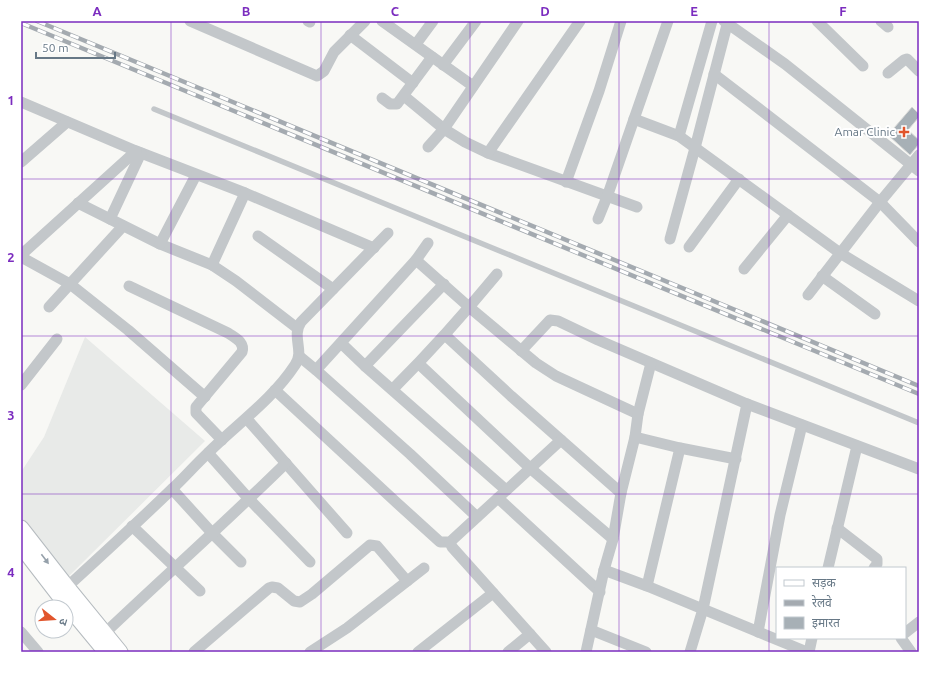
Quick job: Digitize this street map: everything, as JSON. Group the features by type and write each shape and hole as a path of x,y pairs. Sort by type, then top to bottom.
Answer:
{"main road":[{"path":"21,528 120,652"},
{"path":"21,546 106,652"}],"street":[{"path":"192,21 314,75 319,75 324,71 334,52 365,21"},
{"path":"382,21 473,86"},
{"path":"416,44 433,21"},
{"path":"443,65 476,21"},
{"path":"428,147 444,129 518,21"},
{"path":"488,153 580,21"},
{"path":"566,182 600,91 620,21"},
{"path":"679,136 712,21"},
{"path":"817,21 863,66"},
{"path":"598,218 607,197 666,22"},
{"path":"670,239 695,148 726,22 785,64 915,167"},
{"path":"350,36 413,83"},
{"path":"382,98 390,104 396,105 432,57"},
{"path":"888,73 907,59 919,71"},
{"path":"714,74 880,202 919,242"},
{"path":"404,96 444,129 465,142 488,153 637,207"},
{"path":"21,102 139,152 245,193 374,248"},
{"path":"634,119 679,136 840,253 919,301"},
{"path":"21,162 68,122"},
{"path":"139,152 78,203 21,256 70,284 128,330 205,397"},
{"path":"110,219 139,152"},
{"path":"808,295 880,202 915,167 919,155"},
{"path":"160,244 196,175"},
{"path":"689,247 739,179"},
{"path":"212,265 245,193"},
{"path":"78,203 160,244 212,265 236,281 297,328"},
{"path":"744,269 788,215"},
{"path":"49,307 123,226"},
{"path":"67,587 172,489 208,452 247,419 275,390 294,367 299,356 296,337 297,328 301,322 388,233"},
{"path":"258,236 333,289"},
{"path":"316,370 416,260 428,243"},
{"path":"416,260 536,363 556,376 638,414"},
{"path":"393,389 419,364 497,274"},
{"path":"822,276 875,314"},
{"path":"366,366 444,284"},
{"path":"130,286 228,333 242,343 242,352 196,407 196,413 222,440"},
{"path":"521,351 550,320 554,320 747,404 919,469"},
{"path":"445,335 511,396 621,493"},
{"path":"21,386 57,339"},
{"path":"341,343 506,490"},
{"path":"299,356 410,454 477,517"},
{"path":"586,652 604,570 613,539 621,493 635,437 638,414 651,363"},
{"path":"419,364 530,468 613,539"},
{"path":"275,390 440,542 450,542 561,440"},
{"path":"690,652 703,609 747,404"},
{"path":"247,419 347,533"},
{"path":"758,632 780,515 802,425"},
{"path":"635,437 736,459"},
{"path":"828,567 857,446"},
{"path":"647,586 680,448"},
{"path":"208,452 310,562"},
{"path":"105,633 250,499 286,463"},
{"path":"172,489 212,534 241,562"},
{"path":"498,498 600,592"},
{"path":"132,526 200,591"},
{"path":"838,528 877,559 877,564 875,567"},
{"path":"450,542 452,547 546,652"},
{"path":"194,652 269,588 278,588 292,599 300,602 312,594 370,545 377,546 407,581"},
{"path":"310,652 347,628 424,568"},
{"path":"604,570 808,652 812,639"},
{"path":"418,652 493,593"},
{"path":"906,632 919,622"},
{"path":"591,630 646,652"},
{"path":"21,632 38,652"},
{"path":"508,652 530,634"},
{"path":"901,639 911,652"}],"lane":[{"path":"154,109 919,423"}],"shaded area":[{"path":"85,337 205,441 67,578 21,517 21,472 44,437"}],"building":[{"path":"912,107 919,114 919,117 908,130 919,140 919,144 910,155 888,135"}],"railway":[{"path":"37,21 919,386"},
{"path":"21,23 919,394"}],"place":[{"name":"Amar Clinic","path":"904,132"}]}
